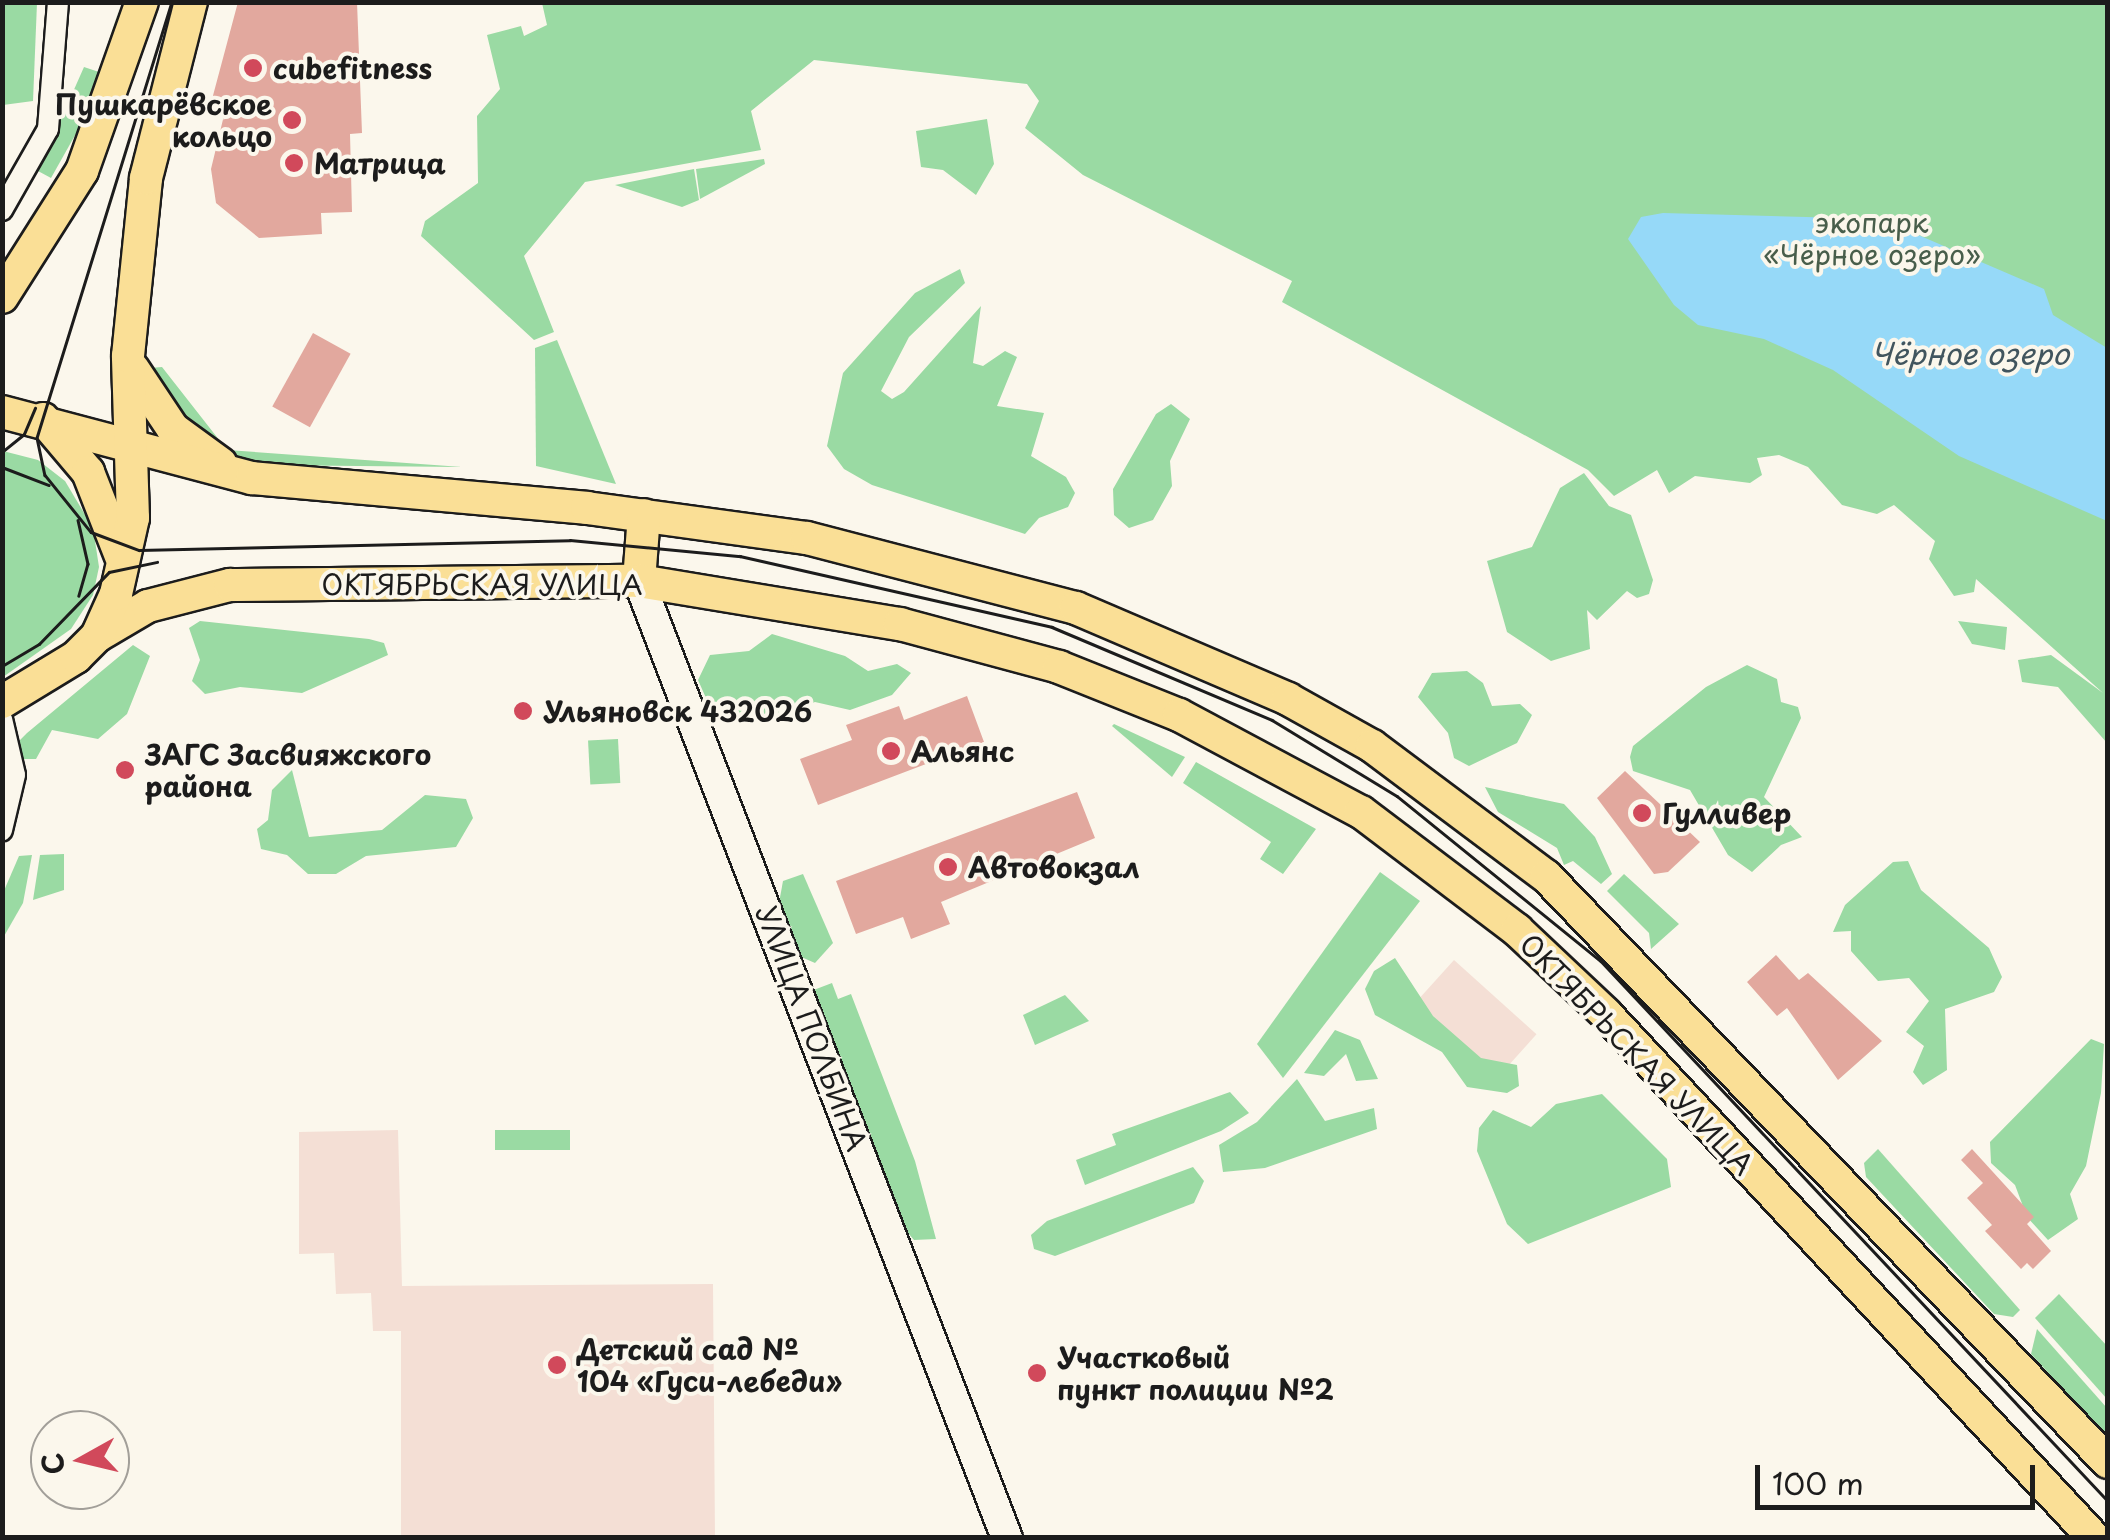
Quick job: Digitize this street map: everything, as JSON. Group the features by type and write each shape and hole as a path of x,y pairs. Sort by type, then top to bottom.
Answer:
{"main road":[{"path":"2,296 82,170 142,2"},
{"path":"98,636 122,566 134,446 128,356 146,178 192,2"},
{"path":"128,356 174,428 252,478"},
{"path":"2,412 42,418 252,478 644,515 807,538 995,581 1226,668 1372,746 1585,915 2108,1462"},
{"path":"42,418 97,487 122,566"},
{"name":"УЛИЦА ПОЛБИНА","path":"639,581 644,515"},
{"name":"ОКТЯБРЬСКАЯ УЛИЦА","path":"2,702 53,676 98,636 148,606 230,585 639,581 802,603 1059,666 1265,755 1361,812 1494,911 1606,1013 2094,1538"}],"street":[{"path":"2,210 19,194 48,128 58,2"},
{"name":"УЛИЦА ПОЛБИНА","path":"639,581 1007,1538"},
{"path":"2,718 15,775 2,830"}],"shaded area":[{"path":"1454,960 1536,1034 1499,1076 1417,1002"},
{"name":"Детский сад № 104 «Гуси-лебеди»","path":"398,1130 402,1286 713,1284 715,1537 401,1537 401,1331 373,1331 371,1293 336,1294 334,1253 299,1254 299,1132"}],"green space":[{"path":"2,3 37,3 33,101 3,105"},
{"path":"121,3 87,114 51,178 38,171 84,67 99,72"},
{"name":"экопарк «Чёрное озеро»","path":"542,3 2107,3 2107,743 2058,687 2022,682 2018,660 2051,655 2103,693 1976,579 1974,592 1954,596 1929,559 1935,541 1894,505 1877,514 1842,505 1808,467 1779,455 1757,458 1762,475 1750,483 1695,476 1669,493 1657,470 1614,496 1588,470 1282,302 1292,281 1083,175 1025,128 1039,101 1027,84 814,60 751,111 761,150 585,182 524,256 554,332 534,340 421,236 425,221 478,183 477,116 500,89 487,35 521,26 524,36 547,25"},
{"path":"987,119 994,164 976,195 943,170 921,167 916,131"},
{"path":"764,159 765,164 700,199 696,169"},
{"path":"694,169 699,200 682,207 615,185"},
{"path":"960,269 965,283 909,337 881,391 892,399 904,392 981,306 973,363 983,366 1005,351 1017,357 997,406 1044,413 1031,456 1066,477 1075,493 1068,507 1039,518 1025,534 872,485 844,469 827,446 843,373 915,293"},
{"path":"557,340 616,484 536,466 535,348"},
{"path":"162,367 227,450 462,467 251,465 203,446 150,368"},
{"path":"1171,404 1190,419 1170,461 1172,486 1153,520 1129,528 1114,515 1113,489 1156,414"},
{"path":"3,451 38,460 65,481 93,528 99,567 93,595 71,629 3,677"},
{"path":"1584,473 1609,506 1631,515 1653,580 1649,594 1637,598 1627,591 1597,620 1587,610 1590,649 1551,661 1507,632 1487,561 1532,547 1560,488"},
{"path":"200,621 369,639 384,643 388,655 302,693 240,687 205,694 192,681 200,660 189,628"},
{"path":"1958,621 2007,627 2005,650 1972,644"},
{"path":"772,634 845,656 868,671 897,664 911,673 892,695 850,710 815,702 751,724 710,707 698,680 710,655 749,651"},
{"path":"133,645 150,656 127,714 98,739 52,730 36,759 20,759 17,743"},
{"path":"1747,665 1777,679 1781,702 1798,707 1801,718 1764,797 1802,837 1781,845 1752,872 1728,855 1690,790 1633,771 1630,757 1633,746 1706,687"},
{"path":"1467,671 1483,683 1492,706 1520,704 1532,715 1517,743 1469,766 1454,758 1448,733 1418,697 1432,673"},
{"path":"1114,724 1185,757 1172,777"},
{"path":"618,739 620,783 590,785 588,741"},
{"path":"1196,762 1316,829 1283,874 1260,859 1271,842 1183,783"},
{"path":"292,770 309,837 382,830 425,795 466,799 473,818 456,847 366,856 336,874 308,874 287,855 261,849 257,829 268,820 272,790"},
{"path":"1485,787 1564,804 1595,837 1612,874 1601,884 1573,861 1564,865 1557,848 1498,812"},
{"path":"64,854 64,890 33,900 40,855"},
{"path":"32,855 23,903 3,938 3,893 19,856"},
{"path":"1908,861 1921,890 1989,948 2002,977 1994,992 1945,1009 1947,1070 1923,1085 1913,1072 1924,1046 1906,1032 1929,1001 1909,978 1878,981 1851,951 1851,931 1833,932 1845,905 1893,862"},
{"path":"1380,872 1420,901 1283,1078 1257,1044"},
{"path":"803,874 833,943 815,963 799,956 779,903 783,881"},
{"path":"1624,874 1679,924 1651,949 1649,933 1607,891"},
{"path":"1395,958 1433,1016 1481,1058 1517,1065 1519,1086 1507,1093 1467,1087 1442,1052 1375,1015 1365,989 1374,971"},
{"path":"832,983 838,999 851,994 915,1161 936,1239 914,1240 903,1227 811,991"},
{"path":"1065,995 1089,1021 1035,1045 1023,1015"},
{"path":"1335,1030 1360,1040 1378,1079 1356,1081 1346,1054 1324,1076 1304,1073"},
{"path":"2091,1039 2104,1044 2101,1093 2086,1166 2070,1194 2078,1219 2048,1240 2027,1217 2015,1185 1991,1163 1990,1142"},
{"path":"1297,1079 1325,1121 1374,1108 1377,1129 1265,1168 1223,1172 1219,1145 1257,1122"},
{"path":"1230,1092 1249,1113 1221,1131 1085,1185 1076,1160 1116,1145 1112,1134"},
{"path":"1602,1094 1667,1159 1671,1187 1528,1244 1507,1224 1477,1151 1479,1128 1493,1110 1531,1127 1556,1104"},
{"path":"495,1130 570,1130 570,1150 495,1150"},
{"path":"1878,1149 2020,1310 2013,1317 1994,1314 1866,1177 1864,1163"},
{"path":"1193,1167 1204,1181 1194,1203 1055,1256 1034,1249 1031,1235 1047,1221"},
{"path":"2059,1294 2107,1346 2107,1399 2035,1318"},
{"path":"2037,1329 2107,1408 2107,1437 2031,1354"}],"water":[{"name":"Чёрное озеро","path":"1663,213 1881,219 2044,289 2053,315 2107,348 2107,521 1959,456 1833,370 1764,339 1698,325 1674,305 1628,239 1641,217"}],"building":[{"name":"Пушкарёвское кольцо","path":"238,2 357,2 362,133 350,134 352,212 321,213 322,234 259,238 216,203 211,169 226,107 211,103"},
{"path":"313,333 351,354 310,427 272,406"},
{"name":"Альянс","path":"967,696 984,742 818,805 800,759 852,740 846,725 899,706 904,720"},
{"name":"Гулливер","path":"1625,771 1700,842 1668,872 1654,874 1597,798"},
{"name":"Автовокзал","path":"1077,792 1095,838 941,902 950,924 911,939 903,917 856,934 836,881"},
{"path":"1776,955 1799,980 1808,973 1882,1041 1838,1080 1787,1008 1777,1016 1747,982"},
{"path":"1972,1149 2034,1217 2027,1224 2051,1251 2033,1269 2027,1263 2021,1269 1985,1231 1992,1225 1967,1198 1983,1183 1961,1160"}],"tram line":[{"path":"172,2 37,438 45,475 91,532 139,550 570,540 740,556 1052,627 1272,720 1397,796 1601,961 2108,1501"},
{"path":"2,452 24,434 35,408"},
{"path":"2,467 49,485"},
{"path":"78,520 88,564 79,596"},
{"path":"2,666 39,644 109,572 157,562"}],"place":[{"name":"cubefitness","path":"253,68"},
{"name":"Пушкарёвское кольцо","path":"292,120"},
{"name":"Матрица","path":"294,163"},
{"name":"Ульяновск 432026","path":"523,711"},
{"name":"Альянс","path":"891,751"},
{"name":"ЗАГС Засвияжского района","path":"125,770"},
{"name":"Гулливер","path":"1642,813"},
{"name":"Автовокзал","path":"948,867"},
{"name":"Детский сад № 104 «Гуси-лебеди»","path":"557,1365"},
{"name":"Участковый пункт полиции №2","path":"1037,1373"}]}
